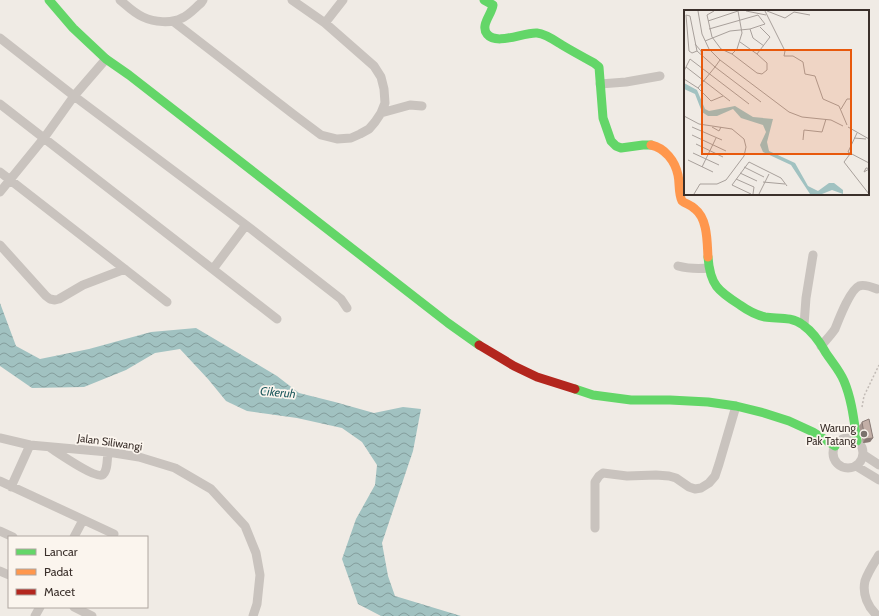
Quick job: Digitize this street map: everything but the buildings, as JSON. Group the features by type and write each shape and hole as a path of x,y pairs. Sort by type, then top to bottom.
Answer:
{"street":[{"path":"49,0 73,28 106,59 129,75 448,323 480,346 514,366 537,377 593,395 631,400 708,402 736,406 789,421 813,432 834,446"},
{"path":"120,0 143,17 166,22 174,22 184,18 203,0"},
{"path":"174,22 321,135 337,139 351,138 360,134 369,129 381,114 384,103 384,89 381,77 374,66 325,23 292,0"},
{"path":"325,23 343,0"},
{"path":"484,0 493,5 491,13 485,24 485,30 488,36 492,38 504,39 527,33 536,33 546,36 599,67 600,99 603,118 611,141 616,146 621,148 655,145 667,152 678,174 681,200 697,210 702,218 709,268 712,279 717,288 739,304 759,315 793,320 804,325 816,337 842,377 847,388 852,407 857,441"},
{"path":"0,38 74,96 246,225 341,299 347,308"},
{"path":"0,192 44,138 74,96 106,59"},
{"path":"600,84 626,82 660,76"},
{"path":"0,104 277,319"},
{"path":"381,114 410,105 422,106"},
{"path":"0,172 167,302"},
{"path":"213,270 246,225"},
{"path":"0,245 46,296 55,300 83,285 125,269"},
{"path":"804,325 806,298 813,255"},
{"path":"678,266 693,270 709,268"},
{"path":"821,346 830,337 855,289 861,285 877,289"},
{"path":"595,528 595,482 603,473 627,476 669,476 676,478 689,487 695,489 701,488 709,483 715,476 736,406"},
{"name":"Jalan Siliwangi","path":"0,438 30,445 108,452 138,457 175,468 211,489 244,526 256,553 260,575 257,604 253,616"},
{"path":"845,438 857,441 861,444 864,455 860,464 852,468 842,467 835,461 833,456 834,446 840,440 845,438"},
{"path":"11,487 30,445"},
{"path":"48,446 97,476 102,475 106,471 108,452"},
{"path":"864,455 879,465"},
{"path":"856,466 879,480"},
{"path":"0,481 114,534"},
{"path":"75,536 83,520"},
{"path":"0,531 11,536"},
{"path":"876,615 866,600 865,582 879,555"},
{"path":"76,608 92,616"}],"path":[{"path":"861,410 864,396 879,365"}],"water":[{"name":"Cikeruh","path":"0,303 16,346 40,359 89,349 151,332 196,328 277,376 299,393 374,413 403,407 421,409 413,451 382,543 388,576 395,596 461,616 381,616 358,604 342,559 356,519 375,485 377,465 362,442 342,428 297,418 247,411 226,401 180,349 155,353 126,370 84,387 32,388 0,366"}],"traffic: fast":[{"path":"49,0 73,28 106,59 129,75 448,323 479,345"},
{"path":"484,0 493,5 485,27 485,31 491,37 504,39 537,33 550,38 599,67 603,118 611,141 616,146 621,148 651,145"},
{"path":"708,257 713,281 726,296 758,315 794,320 807,328 816,338 838,370 847,388 854,418 857,441"},
{"path":"575,389 593,395 631,400 708,402 736,406 789,421 813,432 835,446"}],"traffic: slow":[{"path":"651,145 661,149 672,160 677,170 682,201 699,213 705,225 708,257"}],"traffic: jam":[{"path":"479,345 514,366 537,377 575,389"}],"place":[{"name":"Warung Pak Tatang","path":"864,434"}]}
